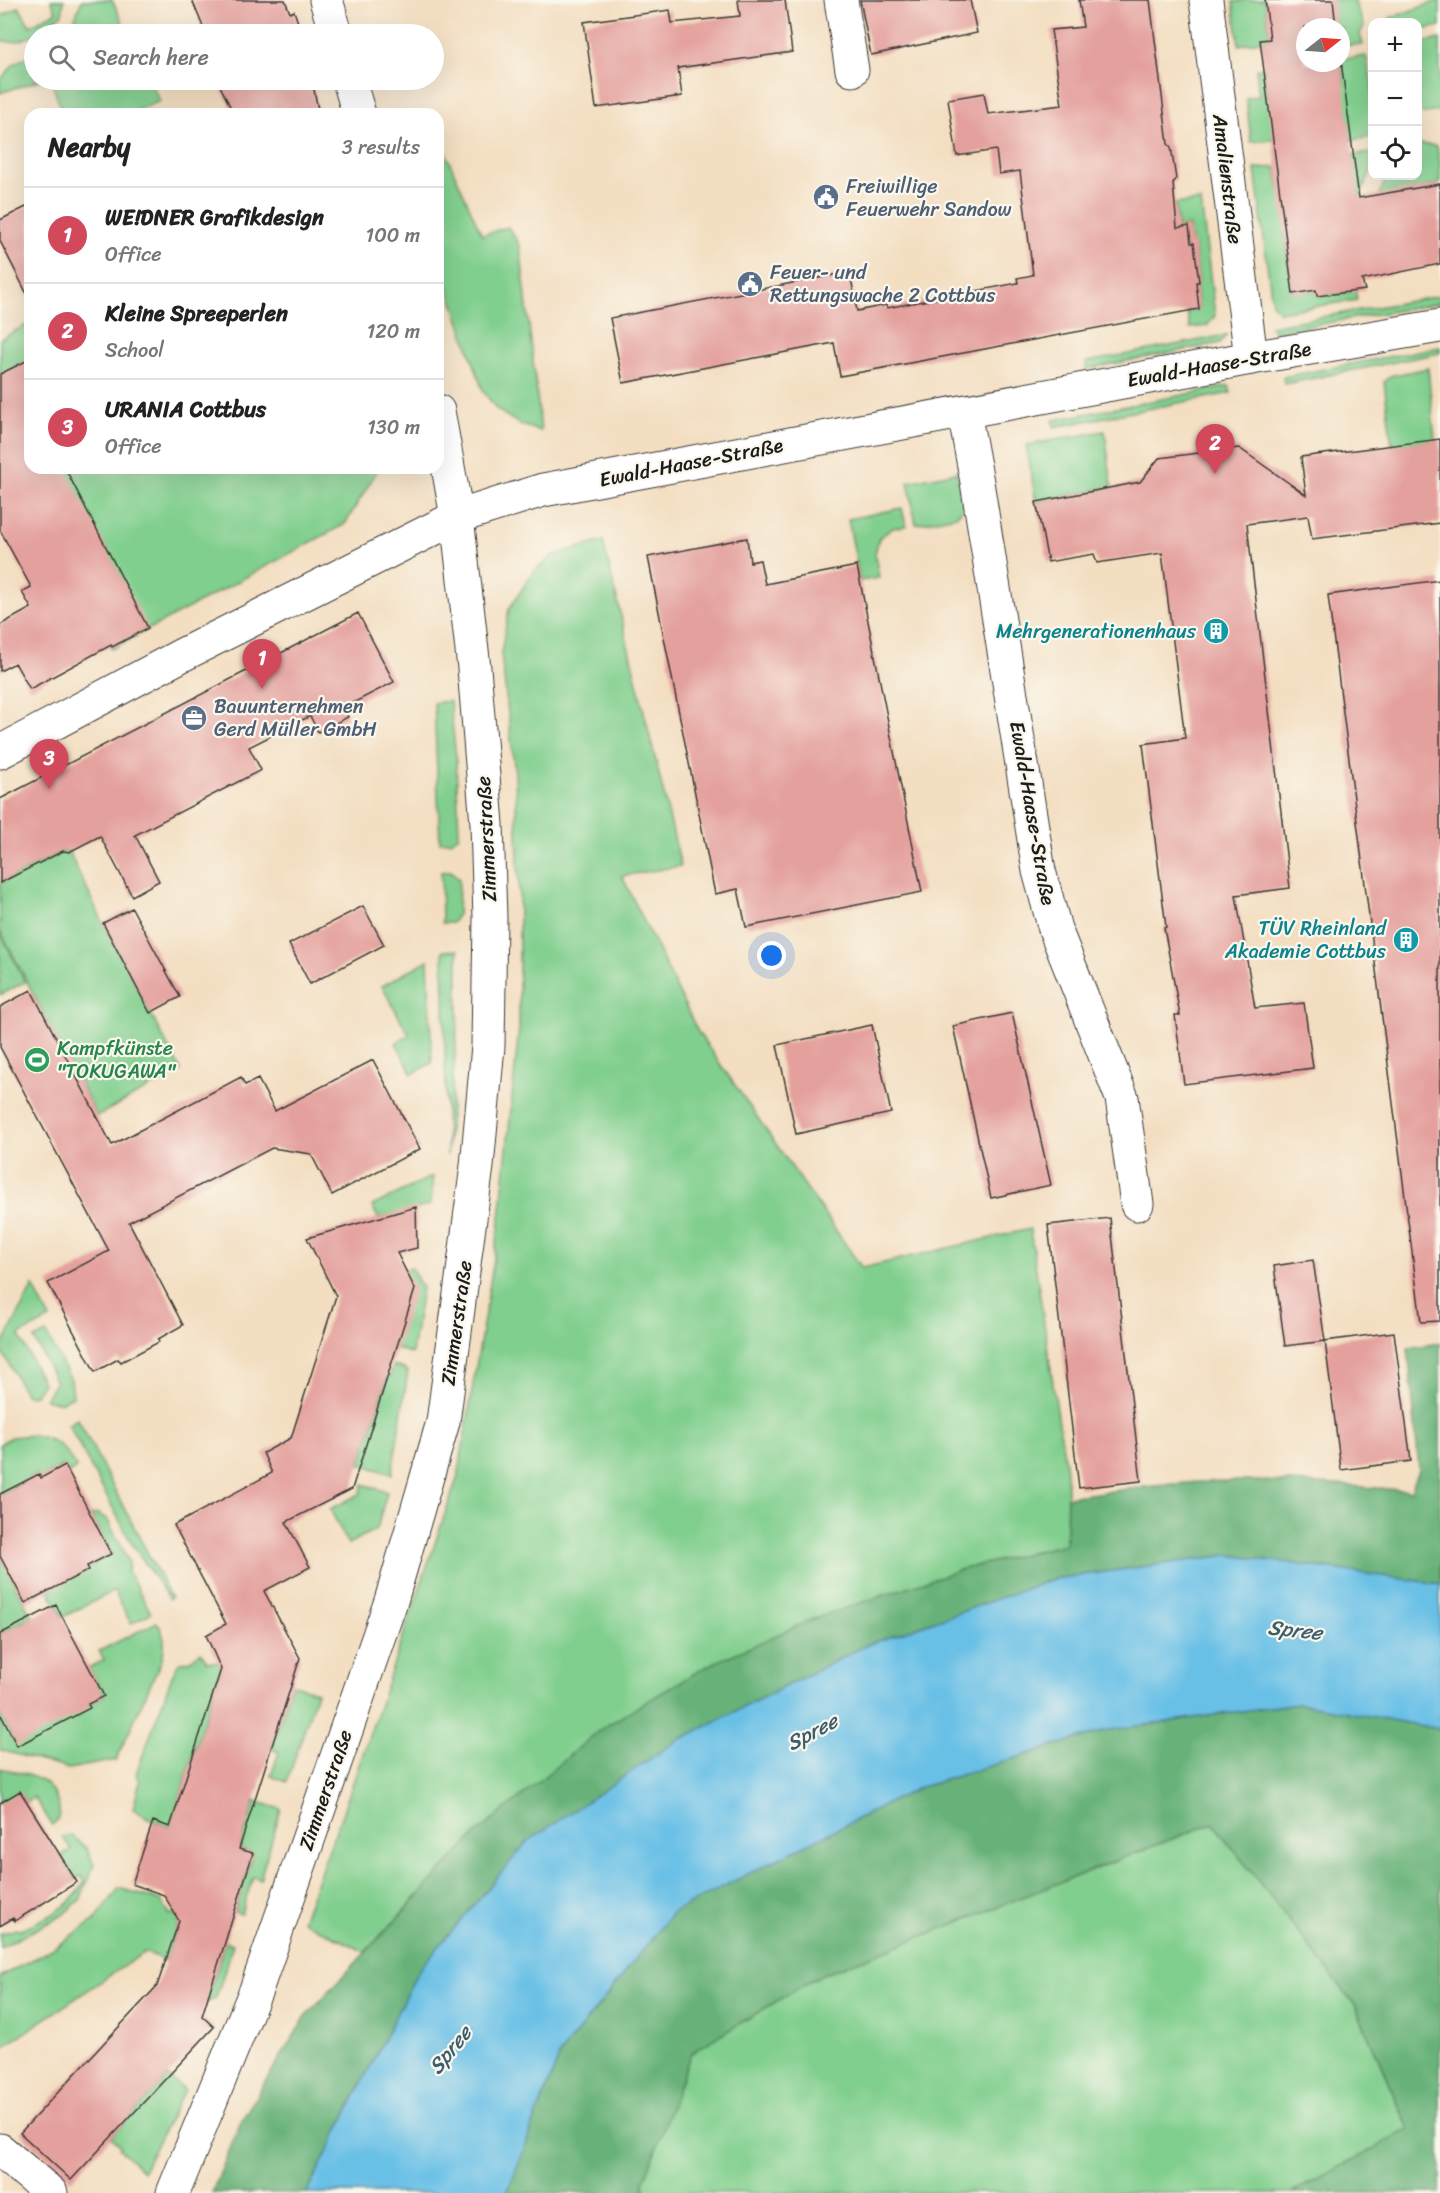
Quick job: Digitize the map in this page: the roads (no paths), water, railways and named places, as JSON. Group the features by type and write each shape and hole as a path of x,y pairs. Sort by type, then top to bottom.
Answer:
{"street":[{"path":"326,0 333,24"},
{"path":"841,0 852,70"},
{"name":"Amalienstraße","path":"1206,0 1251,358"},
{"path":"352,90 357,108"},
{"name":"Ewald-Haase-Straße","path":"0,752 180,656 457,517 543,490 1251,358 1440,326"},
{"name":"Ewald-Haase-Straße","path":"964,412 976,473 1039,871 1055,929 1122,1098 1137,1204"},
{"name":"Zimmerstraße","path":"173,2193 256,1990 391,1601 443,1422 478,1155 488,1046 490,918 484,789 474,668 457,517 444,444"},
{"path":"0,2150 51,2193"}],"water":[{"name":"Spree","path":"1229,1555 1440,1584 1440,1729 1298,1703 1103,1731 918,1788 673,1912 560,2054 507,2193 307,2193 418,1971 527,1842 675,1742 867,1645 1054,1579"}],"place":[{"name":"Freiwillige Feuerwehr Sandow","path":"826,197"},
{"name":"Feuer- und Rettungswache 2 Cottbus","path":"750,284"},
{"name":"Kleine Spreeperlen","path":"1215,474"},
{"name":"Mehrgenerationenhaus","path":"1216,631"},
{"name":"WE!DNER Grafikdesign","path":"262,689"},
{"name":"Bauunternehmen Gerd Müller GmbH","path":"194,718"},
{"name":"URANIA Cottbus","path":"49,789"},
{"name":"TÜV Rheinland Akademie Cottbus","path":"1406,940"},
{"name":"Kampfkünste \"TOKUGAWA\"","path":"37,1060"}]}
